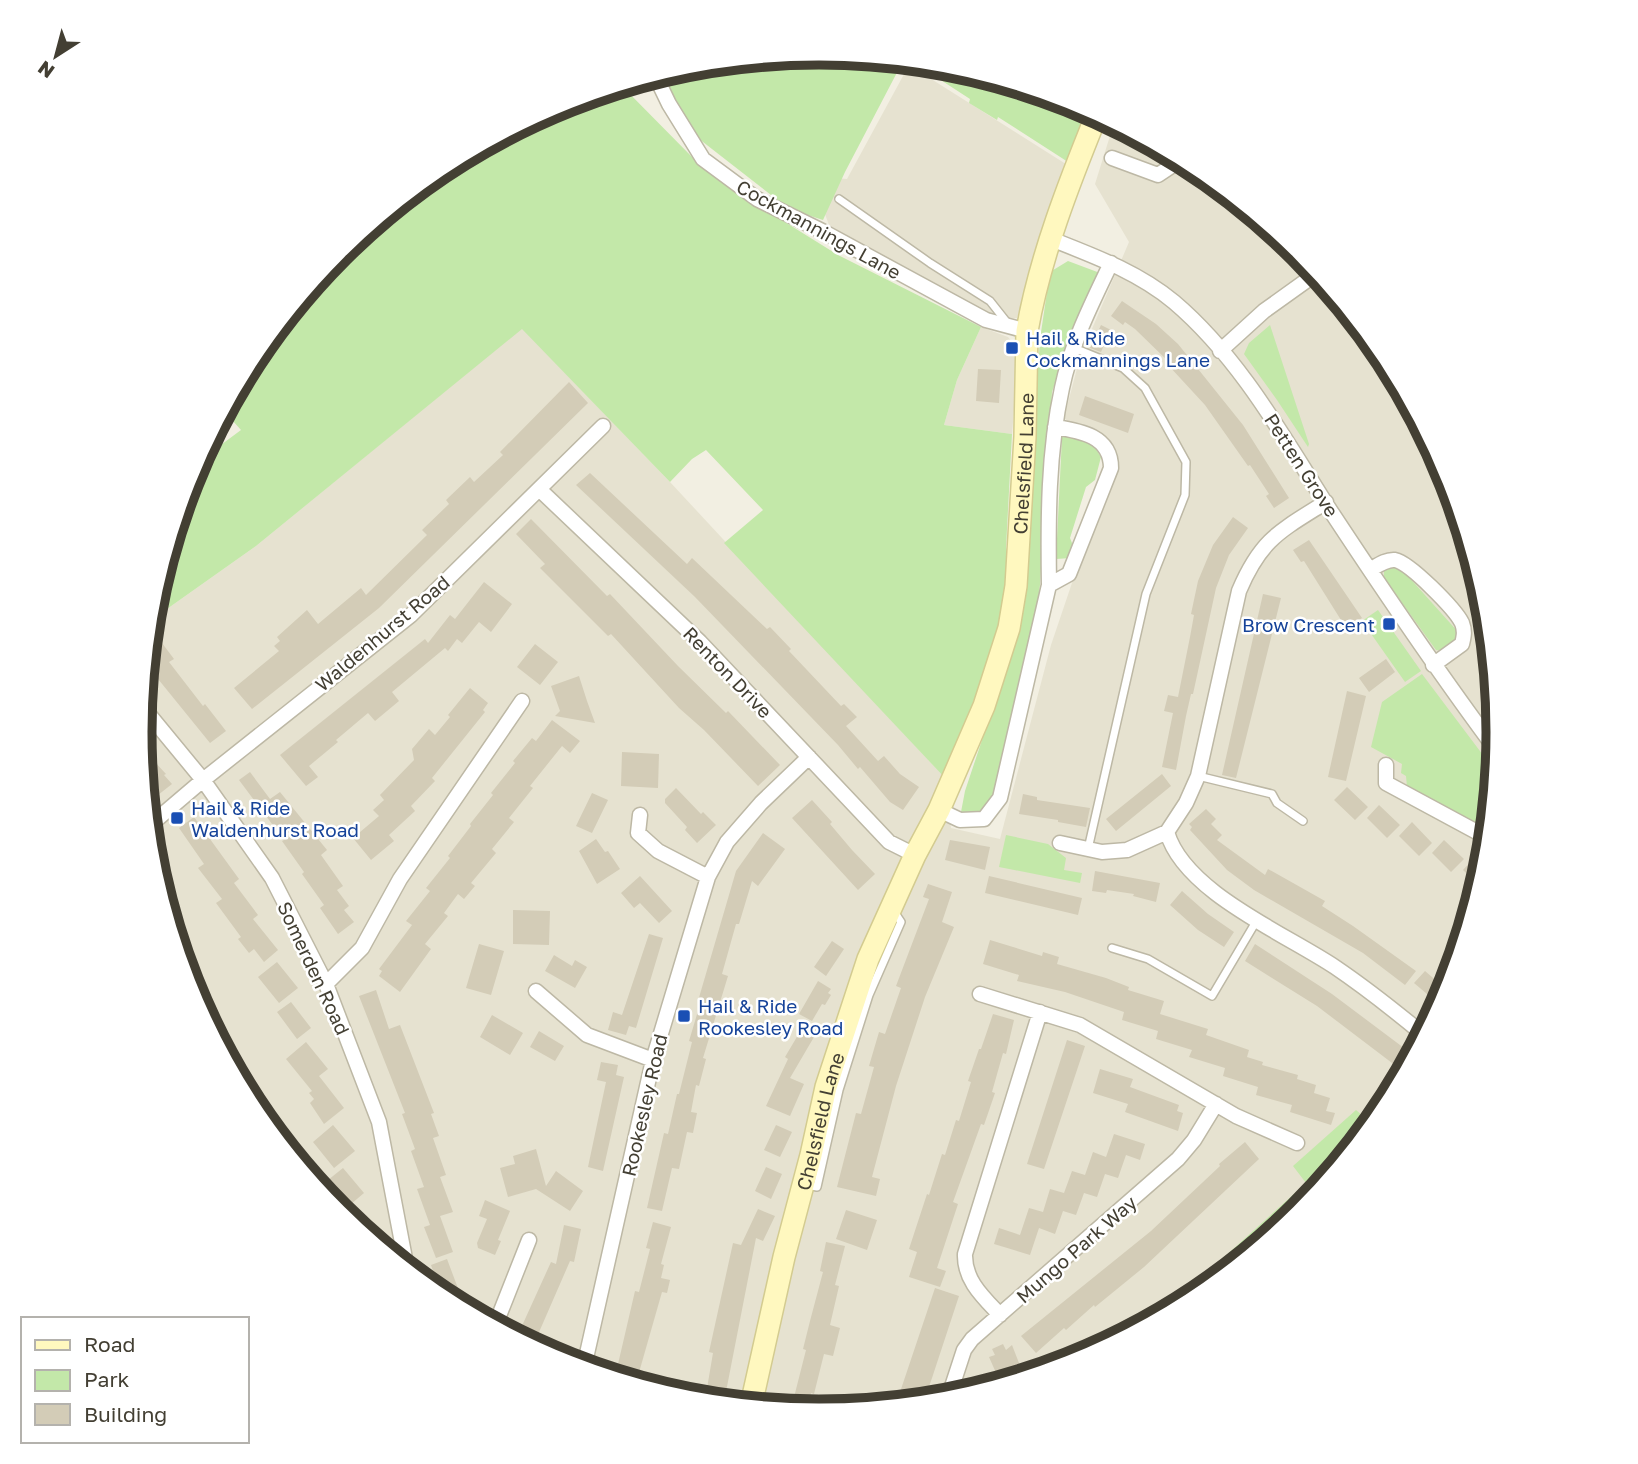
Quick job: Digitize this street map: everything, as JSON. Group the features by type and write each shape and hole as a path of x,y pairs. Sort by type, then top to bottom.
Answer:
{"street":[{"name":"Cockmannings Lane","path":"659,84 703,159 757,199 986,320 1020,329"},
{"name":"Chelsfield Lane","path":"753,1396 826,1087 868,959 915,855 939,810 984,706 1009,628 1016,586 1025,437 1020,329 1093,125"},
{"path":"1112,158 1158,175 1172,166"},
{"name":"Petten Grove","path":"1051,239 1111,263 1150,285 1199,326 1263,404 1433,665 1486,736"},
{"name":"Chelsfield Lane","path":"939,810 960,820 984,819 1000,798 1049,585 1048,535 1055,427 1062,385 1074,348 1111,263"},
{"path":"1220,351 1258,316 1309,279"},
{"name":"Waldenhurst Road","path":"157,819 411,615 603,426"},
{"name":"Chelsfield Lane","path":"1049,585 1069,574 1111,468 1111,455 1098,439 1071,429 1055,427"},
{"name":"Renton Drive","path":"539,489 700,642 889,842 915,855"},
{"path":"1060,844 1102,852 1127,850 1167,832 1186,803 1198,776 1239,591 1250,565 1263,547 1281,530 1325,502"},
{"path":"1370,570 1387,561 1397,560 1414,572 1460,620 1465,632 1462,644 1433,665"},
{"path":"326,984 362,948 400,878 522,701"},
{"name":"Somerden Road","path":"152,719 203,780 272,878 326,984 379,1122 404,1254"},
{"name":"Rookesley Road","path":"586,1357 653,1060 708,877 727,842 761,803 809,757"},
{"path":"1386,765 1386,783 1478,833"},
{"path":"640,815 632,836 708,877"},
{"path":"1167,832 1170,843 1186,865 1209,888 1334,966 1416,1029"},
{"path":"536,991 587,1035 653,1060"},
{"path":"980,994 1067,1020 1092,1031 1236,1116 1297,1143"},
{"path":"999,1315 972,1283 966,1269 965,1254 1040,1012"},
{"name":"Mungo Park Way","path":"955,1385 968,1343 1178,1159 1194,1140 1216,1104"},
{"path":"499,1317 529,1240"}],"lane":[{"path":"839,199 990,301 1020,329"},
{"path":"1074,348 1123,368 1145,388 1186,462 1185,495 1146,594 1088,849"},
{"path":"1198,776 1272,794 1277,803 1303,821"},
{"path":"1112,948 1148,959 1212,996 1257,920"}],"shaded area":[{"path":"906,70 921,73 1069,166 1017,318 1001,320 918,279 829,225 818,195 834,178 847,179"},
{"path":"1111,133 1190,177 1259,230 1291,260 1348,326 1397,398 1435,477 1451,518 1464,559 1481,645 1486,732 1481,819 1464,905 1451,946 1417,1027 1397,1066 1374,1103 1321,1172 1259,1234 1225,1261 1153,1310 1114,1330 1033,1364 992,1377 906,1394 863,1398 775,1398 732,1394 646,1377 605,1364 524,1330 485,1310 448,1287 379,1234 317,1172 264,1103 221,1027 187,946 174,905 157,819 153,776 153,688 163,612 256,546 522,328 670,482 945,778 951,828 1000,839 1051,645 1116,453 1107,437 1064,418 1080,357 1129,242 1095,184"},
{"path":"981,327 1008,337 1019,350 1012,434 944,425 957,380"}],"green space":[{"path":"775,66 863,66 899,69 823,220 789,209 694,135 667,83 732,70"},
{"path":"933,75 992,87 1085,121 1068,162 998,117 997,120 969,103 970,99"},
{"path":"628,93 696,161 730,188 838,255 981,327 957,380 944,425 1012,434 1006,548 1010,562 994,646 945,778 724,543 763,510 706,450 692,459 670,482 522,329 256,546 163,612 174,559 203,477 216,449 241,430 231,418 264,361 317,292 379,230 448,177 485,154 564,116"},
{"path":"1068,261 1100,273 1075,325 1052,392 1040,585 1034,632 995,800 981,814 966,815 961,812 965,791 1021,623 1040,339 1050,272"},
{"path":"1270,325 1308,447 1244,354 1249,343"},
{"path":"1070,433 1091,441 1101,457 1095,480 1086,487 1070,538 1074,548 1071,558 1056,559 1062,437"},
{"path":"1392,564 1398,565 1459,633 1459,640 1443,651 1436,650 1384,578 1384,570"},
{"path":"1378,610 1421,671 1405,682 1362,621"},
{"path":"1422,674 1485,758 1480,826 1407,787 1406,776 1401,773 1402,764 1371,747 1382,702"},
{"path":"1006,835 1048,844 1066,858 1064,870 1082,873 1080,883 999,867"},
{"path":"1356,1110 1364,1117 1321,1172 1291,1204 1259,1234 1197,1282 1306,1183 1293,1166"}],"building":[{"path":"1122,301 1156,324 1178,344 1243,425 1289,498 1274,508 1266,496 1269,494 1250,465 1248,466 1205,405 1169,366 1171,364 1135,329 1125,322 1123,325 1111,316"},
{"path":"1101,325 1111,330 1101,352 1090,348"},
{"path":"978,369 1001,370 999,403 976,401"},
{"path":"569,382 588,403 379,608 252,709 234,688 279,651 274,646 280,641 277,637 307,610 318,624 361,588 366,595 427,535 422,530 449,504 446,500 470,477 474,482 503,455 500,452"},
{"path":"1085,396 1134,414 1128,433 1079,415"},
{"path":"590,473 687,564 692,558 767,629 770,627 841,706 844,704 857,717 846,726 878,761 884,756 900,774 919,787 903,810 890,802 860,767 858,769 695,597 576,485"},
{"path":"1233,517 1248,528 1229,555 1216,588 1176,770 1162,767 1173,713 1164,711 1168,695 1178,697 1198,581 1213,545"},
{"path":"531,519 607,596 610,594 678,666 726,713 728,711 780,765 758,786 679,708 611,634 608,636 540,568 545,564 516,534"},
{"path":"1309,540 1362,618 1346,628 1304,561 1301,562 1293,550"},
{"path":"484,582 512,604 491,632 479,622 462,643 457,639 448,651 445,648 392,692 399,701 375,721 368,713 309,766 318,777 306,786 280,755 425,639 428,643 450,615 455,619"},
{"path":"1263,594 1281,598 1236,778 1222,775"},
{"path":"158,638 174,659 169,662 226,731 210,743 154,674"},
{"path":"535,644 558,662 540,685 517,667"},
{"path":"1386,659 1395,672 1369,692 1359,678"},
{"path":"579,676 595,723 555,716 560,711 551,686"},
{"path":"470,688 488,703 483,710 485,712 432,778 435,781 411,806 415,811 389,835 394,841 371,860 353,838 379,816 373,810 384,800 380,795 414,760 412,749 429,729 435,735"},
{"path":"1347,691 1366,696 1346,781 1328,777"},
{"path":"552,720 580,741 570,753 562,746 530,786 533,788 509,818 514,822 492,849 496,853 471,883 475,886 464,899 458,894 444,913 448,916 425,944 431,949 400,992 379,976 382,971 379,969 412,925 406,921 430,891 426,888 450,858 448,856 493,795 491,793 515,763 513,761 532,738 536,741"},
{"path":"622,752 659,754 658,788 621,786"},
{"path":"153,760 172,784 158,795 154,790"},
{"path":"250,772 270,799 280,792 327,850 321,855 343,886 337,890 349,906 344,910 354,922 338,934 320,908 324,905 302,874 304,872 282,841 284,840 239,780"},
{"path":"1162,774 1171,786 1116,831 1106,819"},
{"path":"1347,787 1368,807 1355,820 1334,800"},
{"path":"676,788 701,814 703,812 716,825 697,843 685,830 687,827 665,803 665,799"},
{"path":"592,793 608,800 592,833 576,826"},
{"path":"1023,794 1037,797 1037,800 1090,808 1086,827 1019,814"},
{"path":"812,800 875,874 858,890 792,818"},
{"path":"1379,805 1400,825 1387,838 1367,818"},
{"path":"1206,809 1216,819 1211,824 1222,835 1217,840 1265,875 1268,869 1325,901 1322,906 1416,971 1405,985 1363,953 1254,890 1227,870 1190,830 1192,827 1189,824"},
{"path":"194,817 239,879 234,883 258,915 253,919 278,950 264,962 254,949 249,953 238,939 241,937 216,903 222,899 198,868 204,864 179,828"},
{"path":"1412,822 1432,843 1419,856 1399,836"},
{"path":"763,833 785,849 758,886 752,881 722,974 728,976 703,1058 706,1059 699,1086 696,1085 691,1112 697,1113 693,1133 687,1132 679,1169 672,1168 662,1211 647,1208 664,1133 668,1134 692,1042 689,1041 701,1001 698,1001 736,871"},
{"path":"596,839 620,869 597,884 579,851"},
{"path":"950,840 990,847 985,870 945,860"},
{"path":"1444,840 1464,859 1451,872 1432,853"},
{"path":"1474,858 1470,877 1463,870"},
{"path":"1095,871 1160,883 1156,902 1133,896 1134,894 1092,891"},
{"path":"640,876 672,911 659,923 640,903 634,908 621,893"},
{"path":"989,876 1082,898 1078,915 985,893"},
{"path":"928,884 952,892 942,922 954,927 925,997 896,1086 872,1177 880,1179 876,1196 837,1187 856,1113 861,1114 874,1067 869,1066 879,1032 885,1034 901,988 896,986 929,899 923,897"},
{"path":"1182,891 1234,932 1224,947 1198,930 1170,905"},
{"path":"513,910 550,911 549,945 513,944"},
{"path":"649,934 663,938 636,1028 629,1026 626,1035 608,1030 613,1012 622,1015"},
{"path":"990,940 1042,956 1043,952 1059,957 1057,964 1106,978 1129,987 1128,990 1164,1001 1160,1014 1208,1029 1206,1035 1249,1050 1247,1057 1263,1062 1262,1065 1298,1075 1297,1079 1316,1085 1314,1093 1330,1098 1326,1111 1335,1113 1331,1125 1290,1112 1292,1105 1256,1095 1258,1087 1223,1076 1225,1068 1189,1057 1192,1050 1156,1039 1158,1031 1122,1020 1124,1012 1065,992 1017,981 1019,975 983,964"},
{"path":"832,941 844,949 826,976 814,967"},
{"path":"479,944 504,951 491,995 466,988"},
{"path":"1255,944 1332,994 1406,1049 1399,1063 1396,1066 1317,1006 1245,961"},
{"path":"554,955 572,966 575,960 587,967 575,988 545,971"},
{"path":"277,962 298,988 279,1003 258,977"},
{"path":"1425,971 1437,981 1431,997 1414,983"},
{"path":"818,981 831,989 828,993 831,995 812,1021 799,1014"},
{"path":"376,990 389,1029 400,1025 434,1113 431,1114 439,1136 433,1138 446,1175 440,1177 453,1212 440,1216 453,1252 436,1258 424,1227 430,1225 417,1189 424,1187 411,1151 415,1149 402,1114 405,1113 359,996"},
{"path":"291,1002 311,1028 297,1039 277,1012"},
{"path":"993,1014 1014,1020 1006,1054 1003,1053 992,1092 995,1093 953,1202 958,1204 937,1268 946,1271 940,1287 909,1277 917,1252 909,1249 942,1154 945,1155 956,1120 959,1121 971,1082 968,1081"},
{"path":"492,1015 523,1033 510,1055 480,1037"},
{"path":"801,1030 814,1037 790,1078 804,1084 790,1116 766,1106 788,1059 785,1057"},
{"path":"539,1031 564,1046 555,1061 530,1047"},
{"path":"1067,1040 1085,1046 1044,1169 1027,1164"},
{"path":"306,1042 328,1069 319,1076 344,1108 324,1124 310,1103 314,1099 309,1093 312,1091 286,1059"},
{"path":"601,1062 618,1065 616,1075 624,1077 603,1171 588,1167 606,1082 597,1080"},
{"path":"1100,1069 1133,1079 1130,1087 1179,1105 1177,1111 1183,1113 1178,1131 1125,1112 1128,1104 1093,1093"},
{"path":"333,1125 355,1151 334,1168 313,1142"},
{"path":"776,1125 792,1132 780,1157 764,1150"},
{"path":"1114,1134 1145,1144 1140,1160 1126,1155 1118,1178 1105,1174 1097,1197 1084,1193 1076,1215 1063,1211 1055,1234 1039,1228 1030,1255 994,1244 999,1228 1020,1235 1029,1208 1043,1212 1050,1189 1064,1193 1072,1171 1085,1175 1093,1152 1106,1157"},
{"path":"1245,1142 1259,1159 1144,1267 1066,1330 1064,1328 1036,1353 1021,1336 1151,1231"},
{"path":"536,1149 546,1186 556,1171 583,1191 570,1211 536,1189 508,1197 500,1168 515,1164 513,1156"},
{"path":"766,1167 782,1174 771,1199 755,1191"},
{"path":"343,1168 364,1193 349,1206 326,1182"},
{"path":"485,1200 510,1211 495,1255 478,1248 477,1243 487,1219 479,1216"},
{"path":"758,1209 775,1216 763,1241 756,1238 726,1393 707,1389 713,1353 709,1352 733,1243 741,1245"},
{"path":"846,1210 877,1220 867,1250 836,1239"},
{"path":"653,1222 671,1227 661,1264 664,1265 661,1278 670,1280 667,1293 662,1292 638,1375 617,1368 635,1291 639,1292 650,1249 646,1248"},
{"path":"564,1225 581,1229 574,1262 570,1261 537,1336 521,1328 551,1262 556,1264"},
{"path":"826,1242 845,1246 835,1285 839,1286 830,1325 840,1328 833,1356 824,1354 814,1394 811,1393 810,1399 794,1398 823,1272 820,1271"},
{"path":"447,1259 459,1291 456,1292 435,1278 431,1265"},
{"path":"935,1288 959,1296 928,1390 899,1395"},
{"path":"1003,1344 1006,1350 1012,1345 1021,1368 997,1375 989,1357 995,1355 992,1349"}],"place":[{"name":"Hail & Ride Cockmannings Lane","path":"1012,348"},
{"name":"Brow Crescent","path":"1389,624"},
{"name":"Hail & Ride Waldenhurst Road","path":"177,818"},
{"name":"Hail & Ride Rookesley Road","path":"684,1016"}]}
